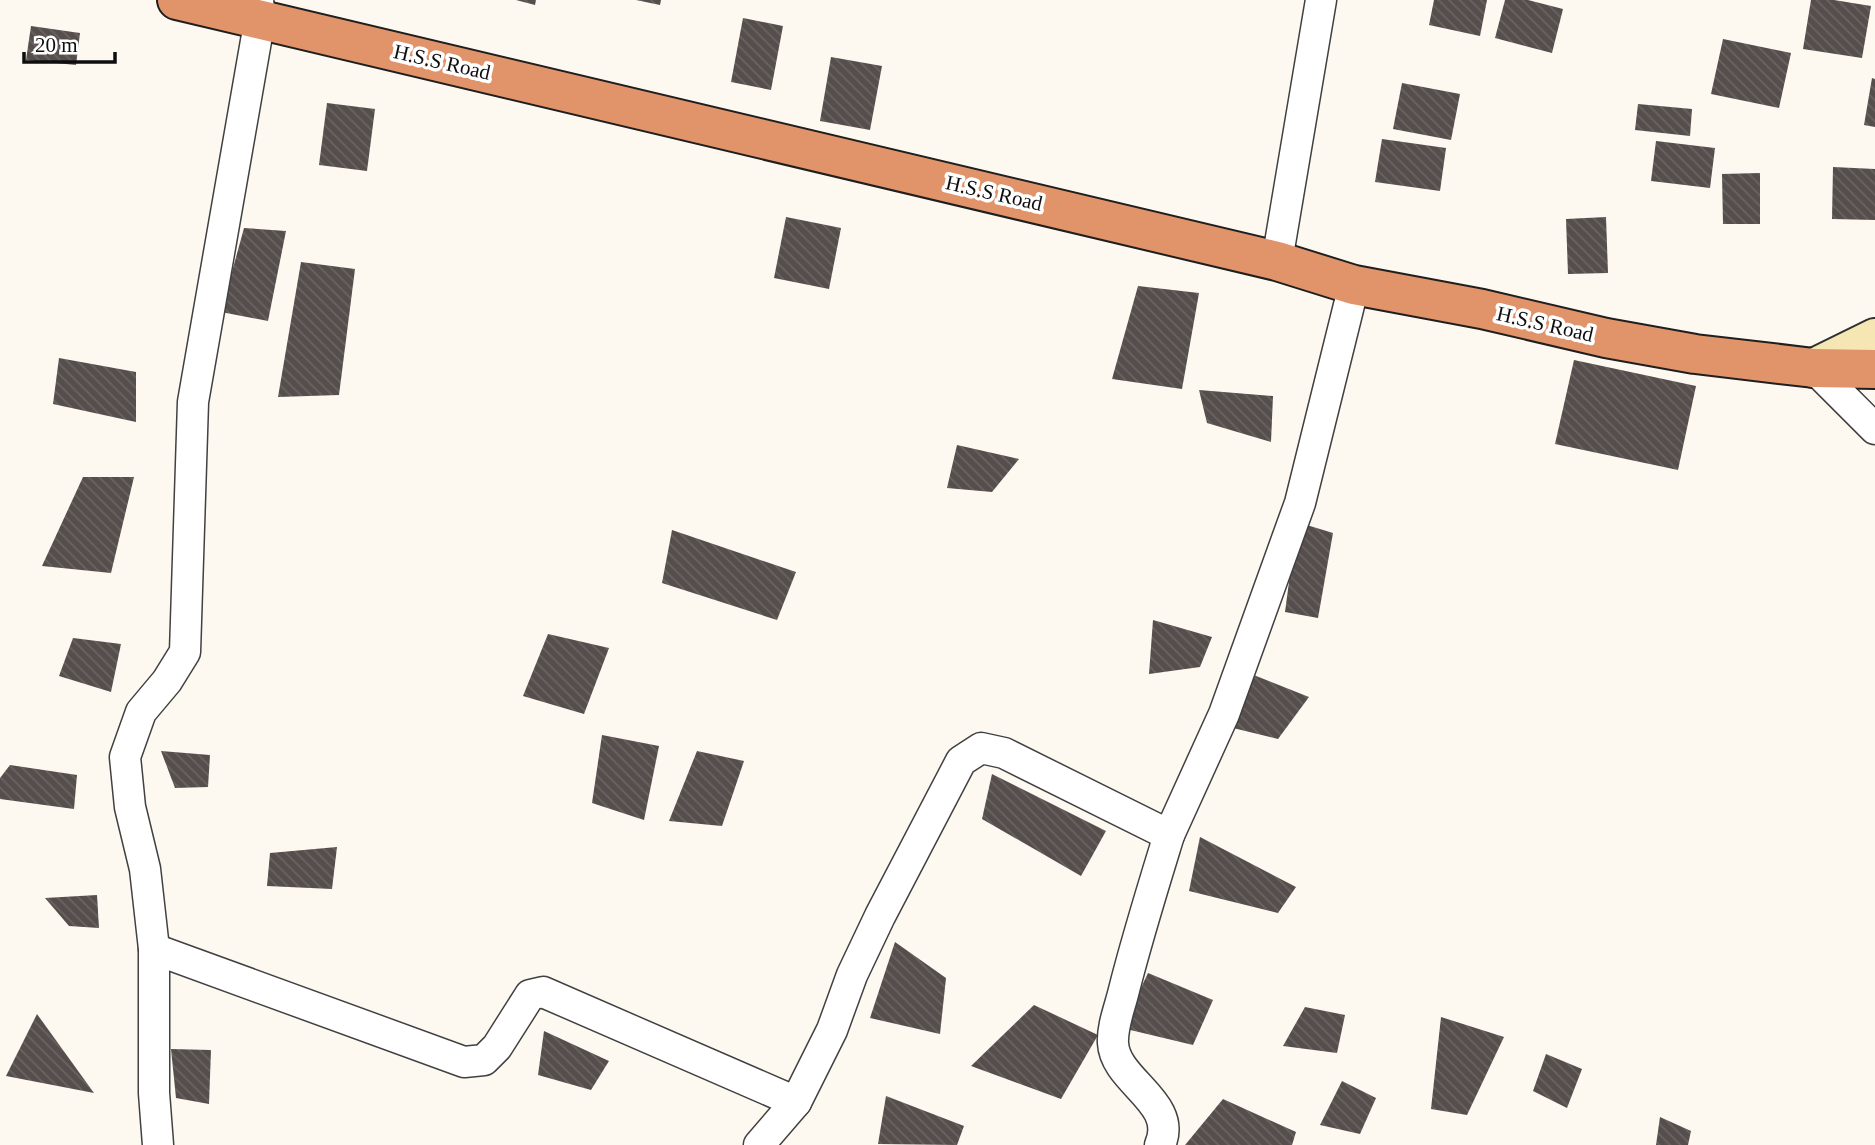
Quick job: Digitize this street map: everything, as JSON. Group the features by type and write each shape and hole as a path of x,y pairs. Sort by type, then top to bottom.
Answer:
{"highway":[{"name":"H.S.S Road","path":"177,0 259,9 1277,261 1354,285 1695,354 1814,368 1875,369"}],"main road":[{"path":"1814,368 1875,338"}],"street":[{"path":"1277,261 1321,0"},
{"path":"158,1145 154,1093 154,949 145,869 130,807 125,757 141,712 167,681 185,652 193,402 259,9"},
{"path":"1160,1145 1164,1129 1160,1112 1121,1066 1113,1045 1115,1026 1140,926 1169,835 1224,714 1300,503 1354,285"},
{"path":"1814,368 1875,429"},
{"path":"760,1145 796,1102 832,1030 852,975 880,916 961,761 981,748 1004,753 1169,835"},
{"path":"154,949 464,1062 484,1060 497,1047 530,995 543,992 796,1102"}],"building":[{"path":"516,0 536,0 535,5"},
{"path":"636,0 661,0 660,5"},
{"path":"1434,0 1487,0 1480,36 1429,25"},
{"path":"1505,0 1528,0 1563,9 1552,53 1495,38"},
{"path":"1811,0 1834,0 1871,6 1862,58 1803,49"},
{"path":"743,18 783,26 771,90 731,82"},
{"path":"31,26 80,33 76,65 26,60"},
{"path":"1723,39 1791,53 1779,108 1711,94"},
{"path":"831,57 882,66 870,130 820,121"},
{"path":"1872,78 1875,79 1875,127 1864,125"},
{"path":"1402,83 1460,94 1451,140 1393,129"},
{"path":"327,103 375,109 367,171 319,165"},
{"path":"1638,104 1692,109 1690,136 1635,130"},
{"path":"1382,139 1446,148 1440,191 1375,182"},
{"path":"1656,141 1715,148 1710,188 1651,181"},
{"path":"1833,167 1875,169 1875,220 1832,219"},
{"path":"1760,173 1760,224 1723,224 1722,174"},
{"path":"786,217 841,228 829,289 774,278"},
{"path":"1606,217 1608,273 1568,274 1566,219"},
{"path":"244,228 286,231 268,321 221,312"},
{"path":"301,262 355,269 339,395 278,397"},
{"path":"1138,286 1199,293 1182,389 1112,379"},
{"path":"59,358 136,372 136,422 53,404"},
{"path":"1574,360 1696,386 1678,470 1555,444"},
{"path":"1199,390 1273,396 1271,442 1207,423"},
{"path":"957,445 1019,459 992,492 947,488"},
{"path":"83,477 134,477 111,573 42,566"},
{"path":"1297,522 1333,533 1318,618 1285,612"},
{"path":"672,530 796,572 777,620 662,583"},
{"path":"1153,620 1212,637 1200,667 1149,674"},
{"path":"548,634 609,648 584,714 523,696"},
{"path":"73,638 121,644 111,692 59,676"},
{"path":"1246,672 1309,697 1278,739 1229,727"},
{"path":"602,735 659,746 644,820 592,803"},
{"path":"161,751 210,755 208,787 175,788"},
{"path":"697,751 744,761 722,826 669,821"},
{"path":"10,765 77,775 74,809 0,799 0,778"},
{"path":"992,774 1106,831 1081,876 982,819"},
{"path":"1200,837 1296,887 1278,913 1189,891"},
{"path":"337,847 332,889 267,886 270,853"},
{"path":"97,895 99,928 69,926 45,898"},
{"path":"895,942 946,978 940,1034 870,1018"},
{"path":"1148,973 1213,1000 1193,1045 1122,1028"},
{"path":"1034,1005 1098,1035 1061,1099 971,1066"},
{"path":"1305,1007 1345,1015 1337,1053 1283,1046"},
{"path":"37,1014 94,1093 6,1076"},
{"path":"1441,1017 1504,1037 1467,1115 1431,1109"},
{"path":"544,1031 609,1061 591,1090 538,1075"},
{"path":"171,1049 211,1050 209,1104 176,1098"},
{"path":"1546,1054 1582,1069 1567,1108 1533,1091"},
{"path":"1342,1081 1376,1098 1360,1134 1320,1125"},
{"path":"886,1096 964,1126 957,1145 878,1144"},
{"path":"1223,1099 1296,1132 1292,1145 1185,1145"},
{"path":"1660,1117 1691,1131 1688,1145 1656,1145"}]}
